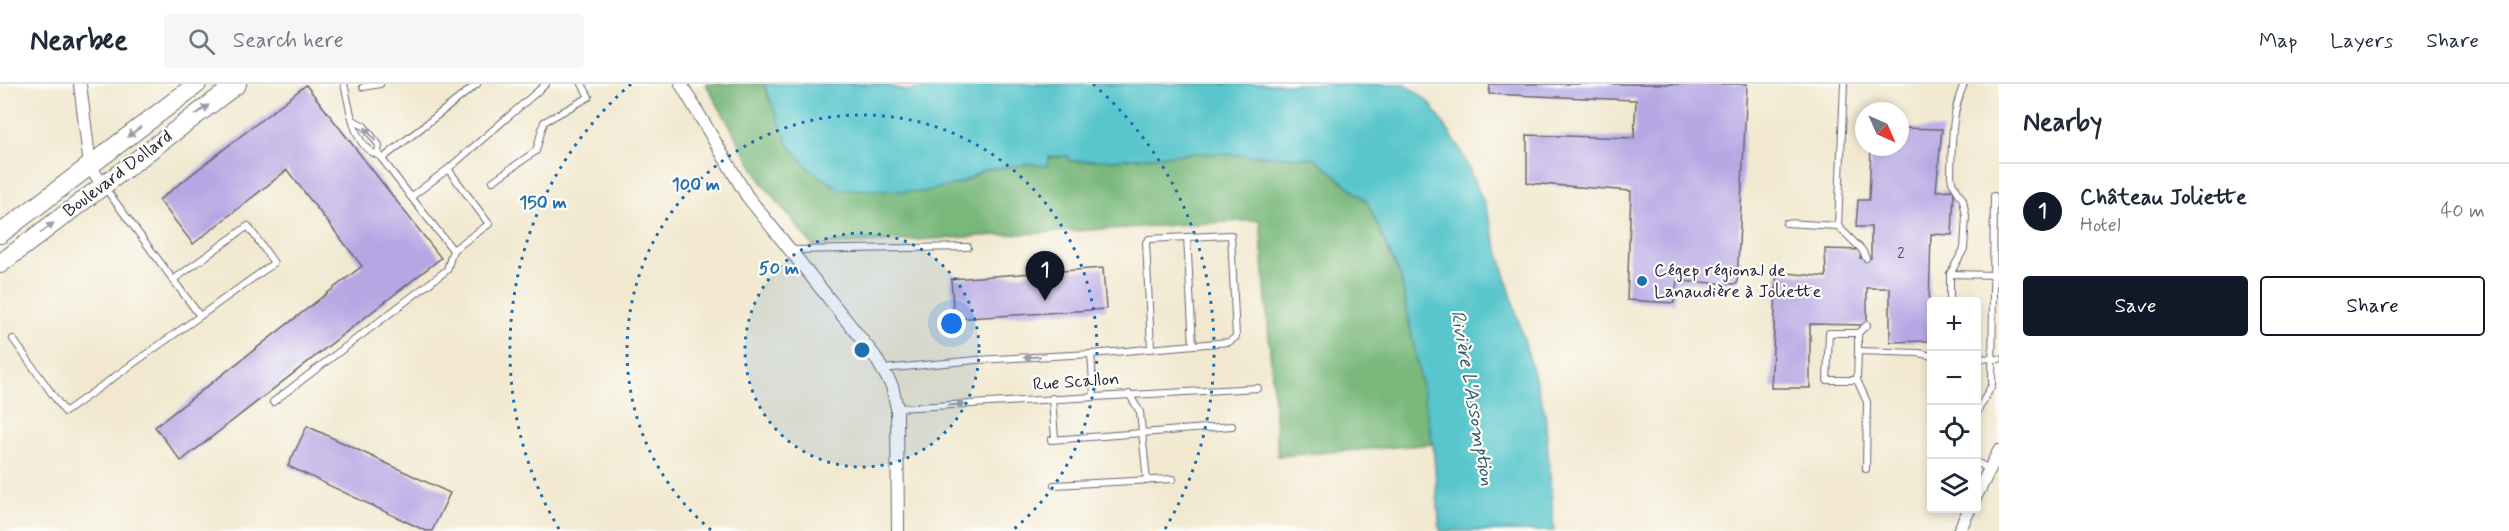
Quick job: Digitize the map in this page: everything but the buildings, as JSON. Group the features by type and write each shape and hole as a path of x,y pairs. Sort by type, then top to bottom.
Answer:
{"main road":[{"name":"Boulevard Dollard","path":"0,234 197,84"},
{"name":"Boulevard Dollard","path":"0,264 237,84"}],"street":[{"path":"80,84 90,166 103,186"},
{"path":"681,84 747,196 874,355 892,386 897,408 898,531"},
{"path":"1981,488 1999,451"},
{"path":"1959,531 1968,513"}],"lane":[{"path":"344,84 354,130 370,151 380,156 453,250"},
{"path":"363,87 380,84"},
{"path":"380,156 477,84"},
{"path":"411,197 448,169 546,84"},
{"path":"493,181 536,151 544,122 589,97 582,84"},
{"path":"1838,226 1844,84"},
{"path":"1950,297 1950,274 1964,249 1965,208 1951,175 1953,116 1964,84"},
{"path":"353,120 364,126 379,145 380,156"},
{"path":"273,402 447,270 453,250 489,224 448,169"},
{"path":"103,186 200,316"},
{"path":"1981,406 1992,385 1996,358 1994,196"},
{"path":"1786,222 1838,226 1862,250 1866,258"},
{"path":"13,339 65,412 274,263 248,226 173,280"},
{"path":"882,369 1228,342 1236,338 1231,235 1149,239 1146,242 1151,348"},
{"path":"1187,237 1193,345"},
{"path":"790,250 968,247"},
{"path":"1950,274 1996,275"},
{"path":"1857,380 1827,380 1829,333 1858,333 1866,325"},
{"path":"1858,333 1857,380 1867,402 1866,469"},
{"path":"1858,351 1927,355"},
{"path":"1090,354 1094,396"},
{"name":"Rue Scallon","path":"897,408 1258,388"},
{"path":"1129,394 1140,412 1147,481"},
{"path":"1052,398 1053,439 1232,426"},
{"path":"1981,464 1990,470"},
{"path":"1054,485 1173,479"}],"green space":[{"path":"706,84 764,84 769,100 961,183 984,170 1031,164 1047,166 1048,158 1069,156 1069,161 1194,153 1315,158 1367,202 1401,278 1433,444 1278,456 1260,220 813,246 763,184"}],"water":[{"name":"Rivière L'Assomption","path":"764,84 883,84 905,91 948,84 1406,84 1429,102 1459,147 1485,205 1545,413 1554,531 1440,531 1433,444 1401,278 1367,202 1315,158 1194,153 1111,160 1069,161 1068,156 1049,157 1047,166 1031,164 984,170 961,183 923,192 840,189 810,170 788,144"}],"place":[{"name":"Cégep régional de Lanaudière à Joliette","path":"1642,281"},
{"name":"Château Joliette","path":"1045,301"}]}
